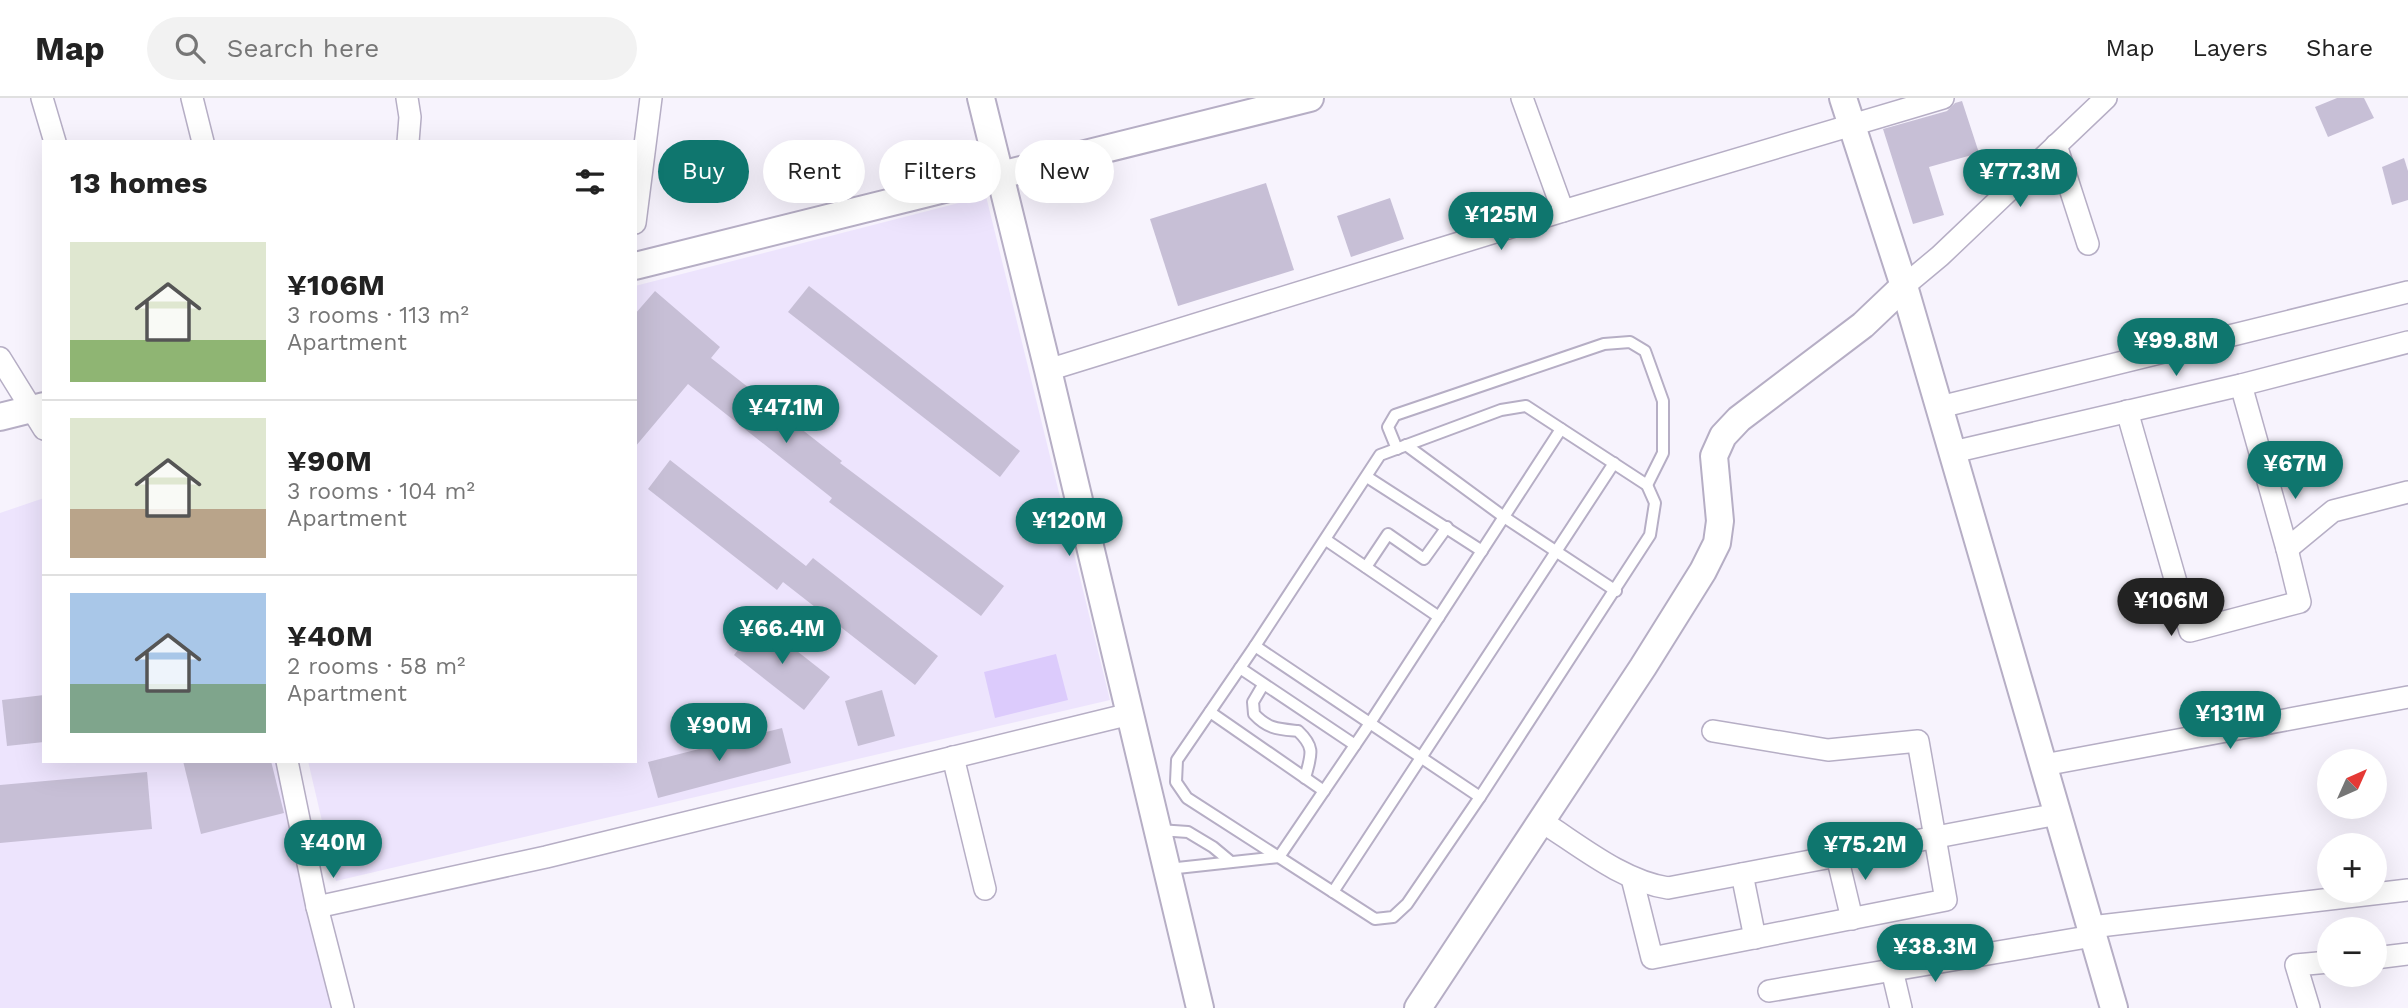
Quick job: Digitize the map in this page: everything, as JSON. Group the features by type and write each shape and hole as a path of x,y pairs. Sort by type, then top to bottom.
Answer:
{"street":[{"path":"42,98 54,140"},
{"path":"192,98 202,140"},
{"path":"407,98 410,117 408,140"},
{"path":"637,207 651,98"},
{"path":"981,98 991,140"},
{"path":"1001,174 1310,98"},
{"path":"1522,98 1563,211"},
{"path":"1843,98 1905,286 2114,1008"},
{"path":"1048,370 1563,211 1943,98"},
{"path":"1418,1008 1643,667 1703,571 1717,543 1720,521 1714,456 1723,436 1739,419 1863,325 1940,256 2106,98"},
{"path":"2056,145 2088,244"},
{"path":"1001,182 1200,1008"},
{"path":"637,265 884,203"},
{"path":"1940,407 2408,292"},
{"path":"1953,452 2241,385 2408,342"},
{"path":"0,358 40,415"},
{"path":"2127,411 2190,631 2300,602 2241,385"},
{"path":"0,417 40,415"},
{"path":"2287,549 2333,511 2408,492"},
{"path":"2044,765 2408,697"},
{"path":"317,907 546,857 1130,714"},
{"path":"1633,878 1652,958 1946,900 1918,741 1828,750 1713,731"},
{"path":"953,757 985,889"},
{"path":"287,763 317,907 343,1008"},
{"path":"1541,821 1633,878 1668,888 2058,814"},
{"path":"1837,856 1852,919"},
{"path":"1742,874 1755,938"},
{"path":"1769,991 2092,932 2408,890"},
{"path":"2387,957 2408,954"},
{"path":"2309,1008 2296,965 2317,963"},
{"path":"1892,970 1901,1008"}],"lane":[{"path":"1615,591 1401,447 1388,427 1395,415 1604,344 1630,341 1645,351 1663,401 1663,453 1647,485"},
{"path":"1526,406 1561,429 1647,485 1655,503 1650,535 1480,797 1407,904 1393,918 1375,919 1187,798 1176,782 1177,760 1326,540 1380,455 1501,410 1526,406"},
{"path":"1279,857 1370,723 1561,429"},
{"path":"1333,892 1614,463"},
{"path":"1367,477 1482,551"},
{"path":"1366,567 1388,534 1424,559 1447,527"},
{"path":"1326,540 1439,617"},
{"path":"1255,646 1480,797"},
{"path":"1240,668 1355,745"},
{"path":"1263,685 1254,702 1254,714 1264,724 1276,730 1298,731 1308,740 1312,751 1305,778"},
{"path":"1210,712 1324,790"},
{"path":"1157,830 1188,832 1231,862"},
{"path":"1167,869 1279,857"}],"shaded area":[{"path":"959,203 988,203 1110,700 336,881 308,763 637,763 637,285"},
{"path":"42,499 42,763 279,763 338,1008 0,1008 0,513"},
{"path":"1056,654 1068,700 995,718 984,672"}],"building":[{"path":"2337,98 2364,98 2374,118 2328,137 2315,107"},
{"path":"1962,101 1979,153 1929,167 1944,215 1913,224 1883,129 1947,111 1955,103"},
{"path":"2404,158 2408,171 2408,200 2392,205 2382,167"},
{"path":"1266,183 1294,270 1178,306 1150,219"},
{"path":"1390,198 1404,239 1351,257 1337,216"},
{"path":"809,286 1020,451 1000,477 788,312"},
{"path":"655,291 720,347 711,358 842,461 840,463 1004,586 981,616 829,502 832,498 688,384 637,445 637,312"},
{"path":"670,460 806,566 813,558 938,656 915,685 783,582 777,590 648,489"},
{"path":"760,622 830,677 804,710 734,655"},
{"path":"882,690 895,736 858,746 845,701"},
{"path":"42,695 42,742 7,746 2,700"},
{"path":"782,728 791,763 658,798 648,762"},
{"path":"183,763 272,763 284,813 201,834"},
{"path":"147,772 152,829 0,843 0,785"}]}
